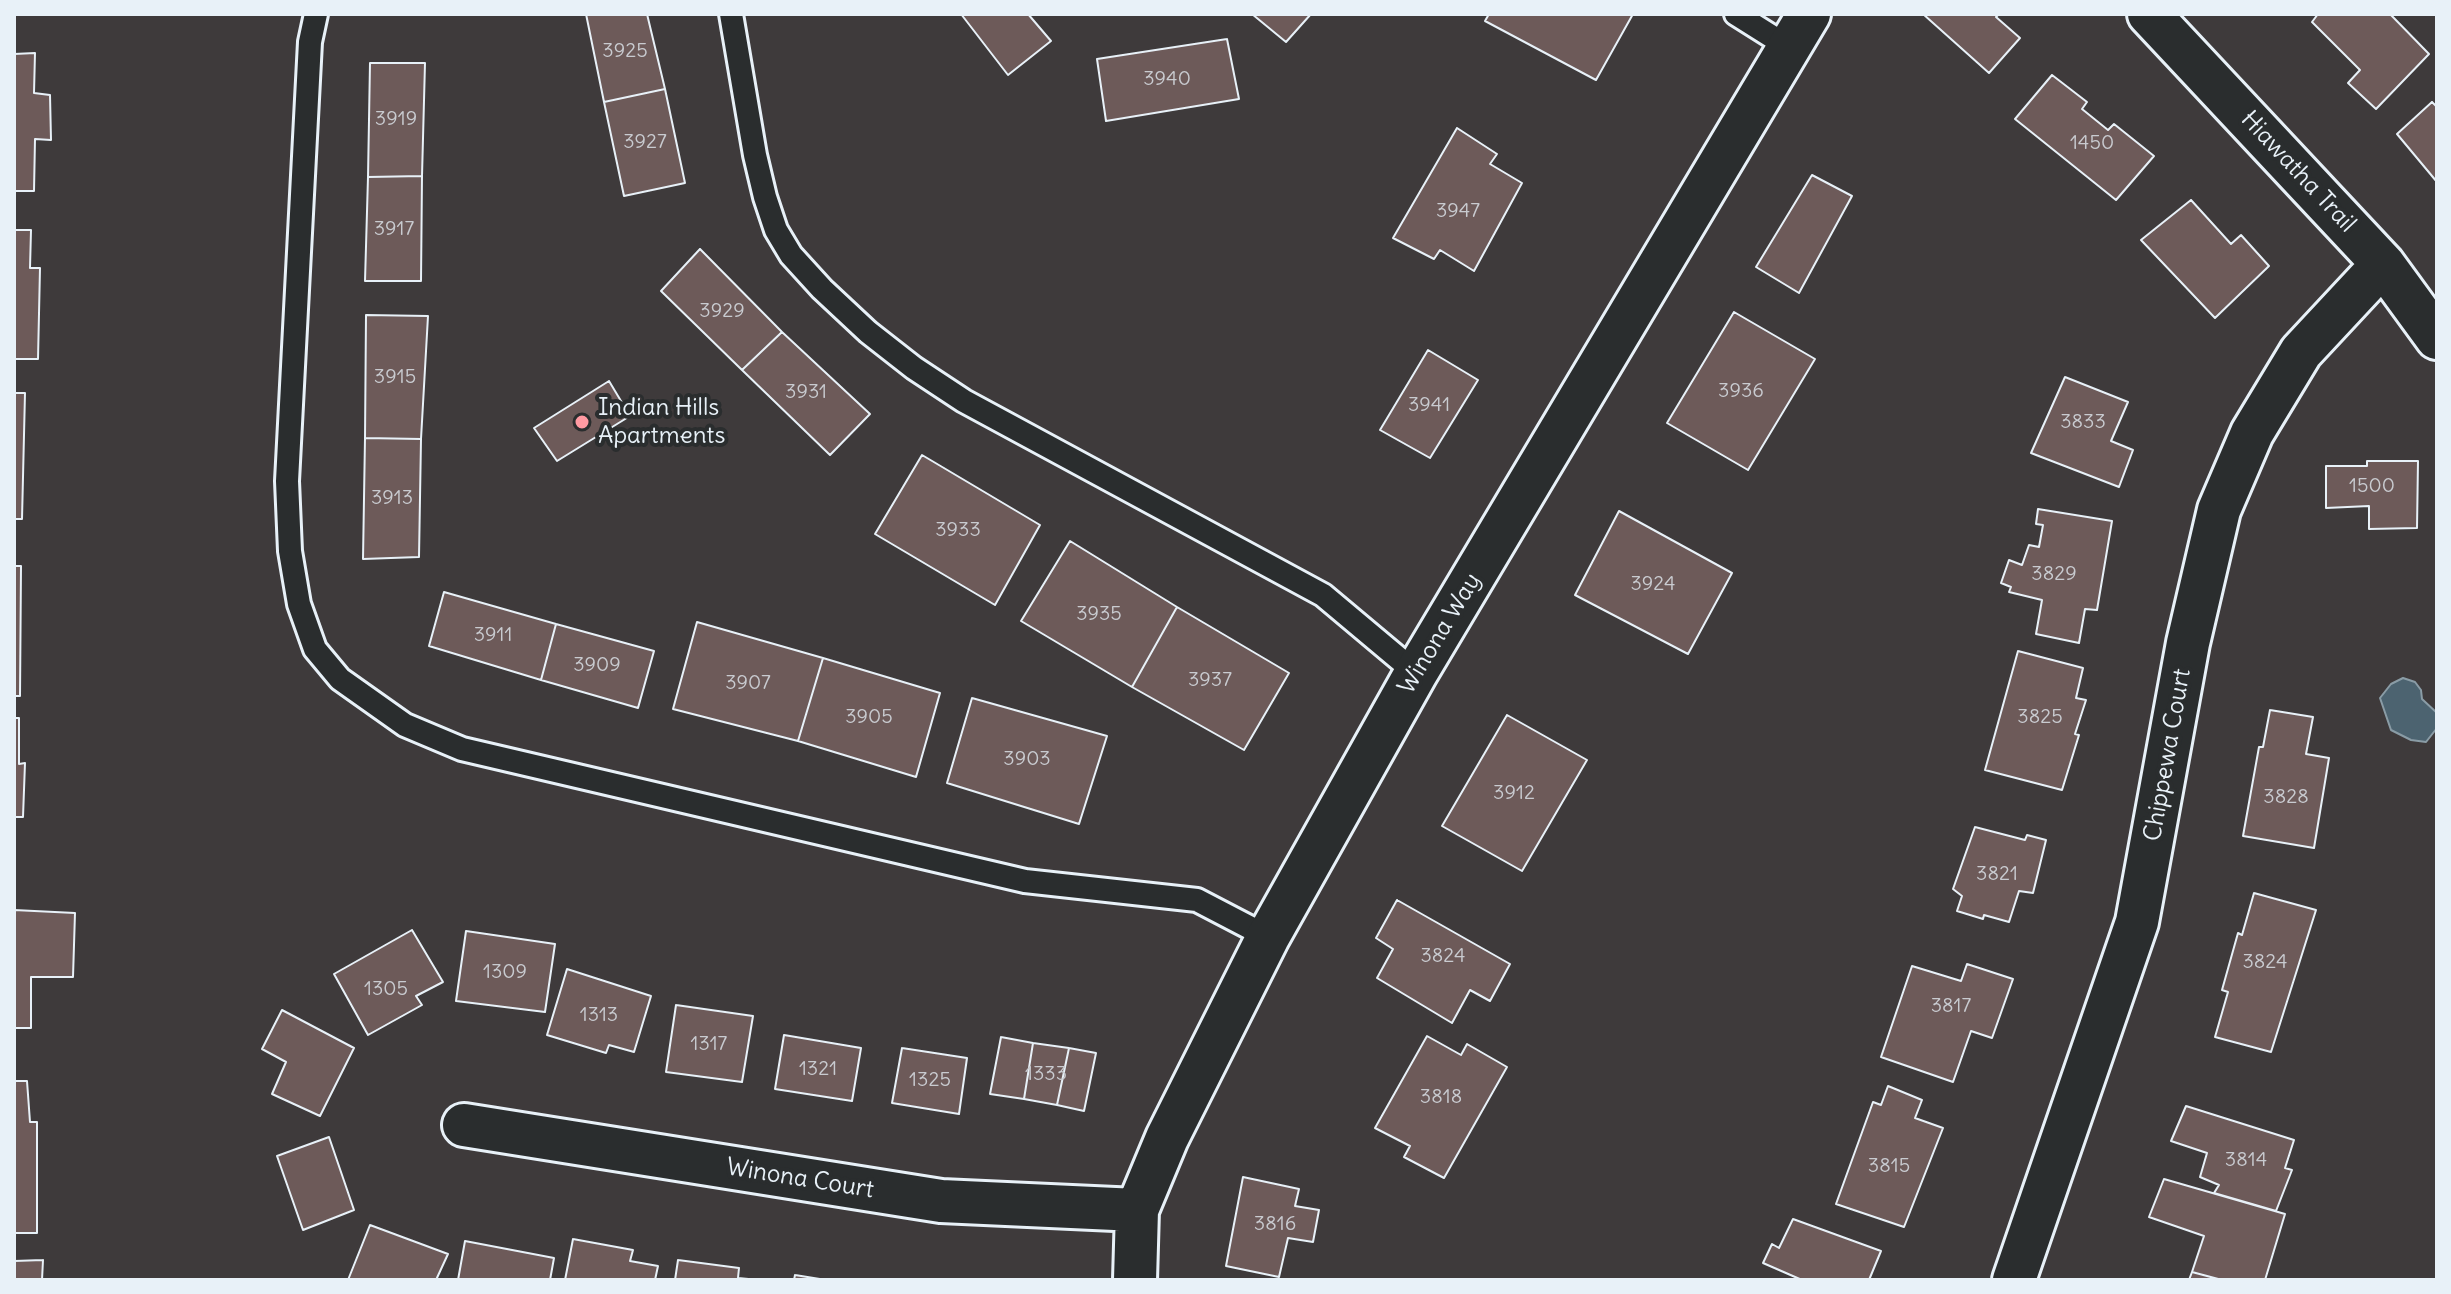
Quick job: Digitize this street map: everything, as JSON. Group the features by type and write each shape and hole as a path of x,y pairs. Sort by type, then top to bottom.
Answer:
{"street":[{"name":"Hiawatha Trail","path":"2149,14 2383,264 2437,338"},
{"name":"Winona Way","path":"1135,1280 1137,1210 1167,1138 1268,937 1416,673 1800,31"},
{"name":"Chippewa Court","path":"2014,1280 2137,922 2188,643 2219,510 2252,433 2301,352 2383,264"},
{"name":"Winona Court","path":"464,1125 941,1201 1137,1210"}],"lane":[{"path":"316,14 310,42 287,481 290,551 299,604 315,649 340,679 405,725 462,749 1025,881 1197,900 1268,937"},
{"path":"731,14 765,197 783,243 822,289 868,332 964,401 1323,595 1416,673"},
{"path":"1736,14 1800,31"}],"water":[{"path":"2403,678 2415,682 2421,690 2422,699 2437,713 2437,728 2426,742 2411,740 2391,730 2380,698 2391,684"}],"building":[{"path":"586,14 647,14 665,89 604,102"},
{"path":"961,14 1028,14 1051,41 1008,75"},
{"path":"1252,14 1311,14 1286,42"},
{"path":"1489,14 1633,14 1596,80 1485,21"},
{"path":"1923,14 1999,14 1996,17 2020,38 1989,73"},
{"path":"2318,14 2390,14 2429,54 2376,109 2348,83 2360,70 2312,22"},
{"path":"1227,39 1239,99 1106,121 1097,59"},
{"path":"35,53 34,93 50,95 51,140 35,139 34,191 14,191 14,54"},
{"path":"370,63 425,63 422,176 368,177"},
{"path":"2052,75 2087,102 2082,109 2108,130 2114,124 2154,156 2116,200 2015,119"},
{"path":"665,89 685,183 624,196 604,102"},
{"path":"2432,102 2437,107 2437,182 2397,134"},
{"path":"1457,128 1497,154 1490,164 1522,183 1474,271 1440,250 1434,259 1393,238"},
{"path":"1812,175 1852,196 1799,293 1756,267"},
{"path":"422,176 421,281 365,281 368,177"},
{"path":"2191,200 2231,244 2241,235 2269,266 2215,318 2141,240"},
{"path":"14,230 31,230 30,268 40,268 38,359 14,359"},
{"path":"700,249 782,332 742,370 661,291"},
{"path":"1734,312 1815,359 1748,470 1667,423"},
{"path":"366,315 428,316 421,439 365,438"},
{"path":"782,332 870,414 830,455 742,370"},
{"path":"1428,350 1478,380 1430,458 1380,430"},
{"path":"2065,377 2128,402 2111,441 2133,450 2119,487 2031,453"},
{"name":"Indian Hills Apartments","path":"609,381 630,416 557,461 534,428"},
{"path":"14,393 25,393 22,519 14,519"},
{"path":"365,438 421,439 419,557 363,559"},
{"path":"922,455 1040,525 995,605 875,534"},
{"path":"2367,461 2418,461 2417,528 2369,529 2369,506 2326,508 2326,466 2367,466"},
{"path":"2038,509 2112,521 2097,610 2085,609 2079,643 2036,634 2042,600 2009,592 2011,587 2001,583 2009,560 2022,565 2029,545 2039,547 2043,525 2036,524"},
{"path":"1619,511 1732,573 1688,654 1575,595"},
{"path":"1070,541 1177,607 1132,687 1021,621"},
{"path":"14,566 21,566 20,696 14,696"},
{"path":"444,592 556,624 541,680 429,646"},
{"path":"1177,607 1289,673 1244,750 1132,687"},
{"path":"697,622 823,658 798,741 673,709"},
{"path":"556,624 654,651 638,708 541,680"},
{"path":"2018,651 2083,668 2076,698 2086,700 2062,790 1985,770"},
{"path":"823,658 940,693 916,777 798,741"},
{"path":"972,698 1107,736 1079,824 947,783"},
{"path":"2270,710 2313,717 2306,754 2329,758 2314,848 2243,836 2259,747 2263,747"},
{"path":"1507,715 1587,760 1522,871 1442,826"},
{"path":"14,718 19,718 19,764 25,763 23,817 14,817"},
{"path":"1975,827 2025,840 2027,835 2046,840 2033,893 2019,891 2009,922 1984,915 1983,919 1957,911 1962,896 1953,889"},
{"path":"2254,893 2316,910 2271,1052 2215,1037 2228,992 2222,990 2238,933 2242,935"},
{"path":"1397,900 1510,964 1490,1001 1470,990 1452,1023 1377,978 1393,949 1376,938"},
{"path":"14,910 75,913 73,977 31,977 31,1028 14,1028"},
{"path":"412,930 443,982 416,996 422,1005 368,1035 334,974"},
{"path":"466,931 555,944 545,1012 456,1001"},
{"path":"1967,964 2013,979 1992,1038 1971,1031 1953,1082 1881,1057 1912,966 1961,981"},
{"path":"567,969 651,996 634,1052 609,1045 606,1053 547,1035"},
{"path":"676,1005 753,1016 742,1082 666,1072"},
{"path":"282,1010 354,1048 320,1116 272,1094 286,1062 262,1049"},
{"path":"784,1035 861,1048 852,1101 775,1089"},
{"path":"1427,1036 1461,1055 1467,1044 1507,1067 1444,1178 1404,1157 1410,1146 1375,1128"},
{"path":"1001,1037 1033,1043 1024,1099 990,1094"},
{"path":"1033,1043 1069,1048 1057,1105 1024,1099"},
{"path":"902,1048 967,1058 959,1114 892,1103"},
{"path":"1069,1048 1096,1053 1084,1111 1057,1105"},
{"path":"14,1081 27,1081 30,1122 37,1122 37,1233 14,1233"},
{"path":"1888,1086 1922,1100 1915,1118 1943,1128 1904,1227 1836,1204 1873,1102 1881,1105"},
{"path":"2186,1106 2294,1140 2285,1168 2292,1170 2276,1211 2214,1193 2219,1185 2200,1177 2207,1153 2171,1141"},
{"path":"329,1137 354,1210 303,1230 277,1156"},
{"path":"1243,1177 1299,1189 1295,1206 1319,1210 1313,1242 1288,1238 1279,1277 1226,1266"},
{"path":"2164,1179 2285,1214 2265,1280 2222,1280 2192,1272 2204,1236 2149,1217"},
{"path":"1793,1219 1881,1251 1869,1280 1802,1280 1763,1263 1772,1244 1779,1248"},
{"path":"370,1225 448,1254 436,1280 348,1280"},
{"path":"573,1239 633,1250 630,1261 658,1266 655,1280 565,1280"},
{"path":"465,1241 554,1258 550,1280 458,1280"},
{"path":"43,1260 42,1280 14,1280 14,1261"},
{"path":"678,1260 739,1268 738,1278 759,1280 675,1280"},
{"path":"2192,1272 2222,1280 2189,1280"},
{"path":"795,1275 826,1280 794,1280"}],"place":[{"name":"Indian Hills Apartments","path":"582,422"}]}
